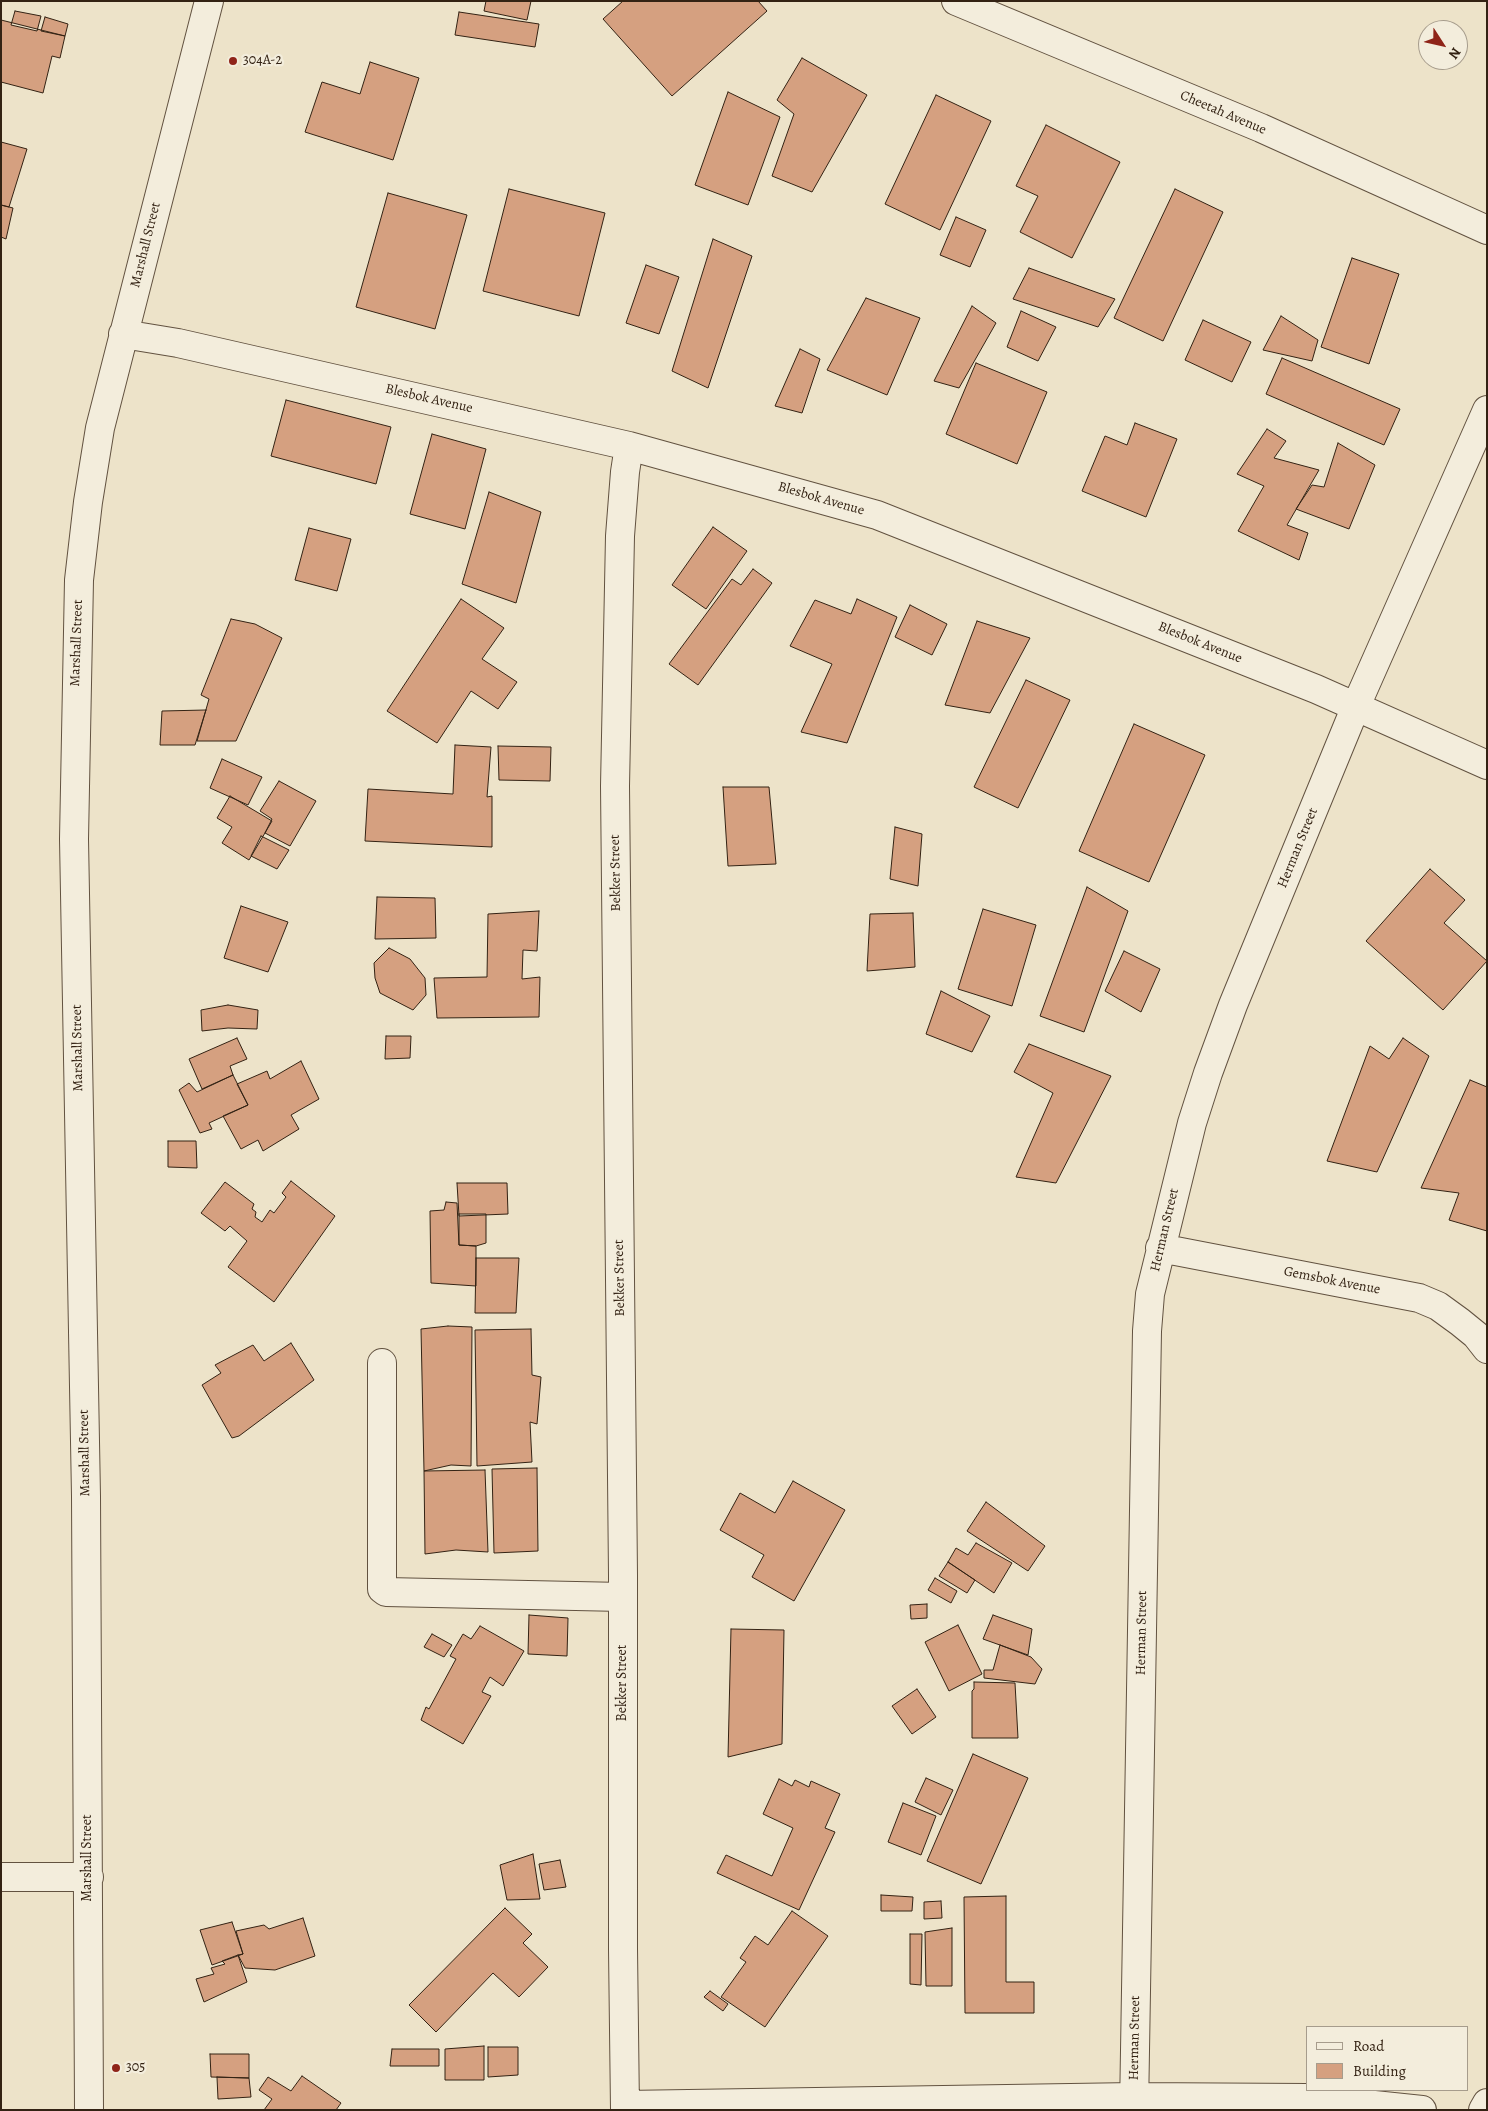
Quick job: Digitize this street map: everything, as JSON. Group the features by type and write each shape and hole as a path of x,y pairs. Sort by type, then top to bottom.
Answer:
{"street":[{"name":"Marshall Street","path":"89,2110 86,1496 74,839 75,709 79,580 88,502 100,428 209,1"},
{"name":"Cheetah Avenue","path":"956,1 1261,128 1487,230"},
{"name":"Blesbok Avenue","path":"123,334 178,342 629,446 876,515 1356,706 1487,765"},
{"name":"Herman Street","path":"1134,2103 1147,1331 1150,1294 1192,1123 1208,1072 1233,1006 1356,706 1487,410"},
{"name":"Bekker Street","path":"625,2107 623,1597 615,786 620,536 629,446"},
{"name":"Gemsbok Avenue","path":"1160,1248 1419,1298 1438,1306 1460,1322 1476,1335 1487,1349"},
{"path":"382,1363 382,1589 386,1592 623,1597"},
{"path":"1,1877 89,1877"},
{"path":"625,2107 1134,2103 1307,2098 1422,2110"},
{"path":"1483,2110 1487,2103"}],"building":[{"path":"486,1 531,1 527,20 484,11"},
{"path":"623,1 758,1 767,11 672,96 603,19"},
{"path":"15,11 41,16 37,31 11,25"},
{"path":"459,12 539,24 535,47 455,35"},
{"path":"45,17 68,24 65,36 41,31"},
{"path":"1,20 65,36 60,58 52,56 43,93 1,82"},
{"path":"802,58 867,95 812,192 772,176 794,114 777,100"},
{"path":"370,62 419,78 393,160 305,132 322,82 360,94"},
{"path":"728,92 780,117 748,205 695,185"},
{"path":"936,95 991,121 940,230 885,204"},
{"path":"1046,125 1120,162 1072,258 1020,232 1038,196 1016,186"},
{"path":"1,142 27,149 9,207 1,205"},
{"path":"509,189 605,213 579,316 483,291"},
{"path":"1175,189 1223,212 1163,341 1114,318"},
{"path":"388,193 467,215 435,329 356,307"},
{"path":"1,205 13,208 6,239 1,237"},
{"path":"956,217 986,230 970,267 940,255"},
{"path":"713,239 752,256 708,388 672,371"},
{"path":"1352,258 1399,274 1369,364 1321,347"},
{"path":"646,265 679,277 659,334 626,323"},
{"path":"1029,268 1115,299 1098,327 1013,299"},
{"path":"866,298 920,318 887,395 827,370"},
{"path":"972,306 996,323 959,388 934,381"},
{"path":"1021,311 1056,327 1038,361 1007,347"},
{"path":"1281,316 1318,340 1312,361 1263,350"},
{"path":"1203,320 1251,342 1232,382 1185,360"},
{"path":"800,349 820,359 802,413 775,406"},
{"path":"1282,358 1400,409 1384,445 1266,394"},
{"path":"976,363 1047,392 1017,464 946,434"},
{"path":"286,400 391,427 376,484 271,456"},
{"path":"1135,423 1177,439 1146,517 1082,491 1105,436 1127,445"},
{"path":"1267,429 1286,441 1274,458 1319,470 1287,525 1308,533 1299,560 1238,531 1264,486 1237,474"},
{"path":"432,434 486,449 465,529 410,514"},
{"path":"1338,443 1375,465 1349,529 1296,509 1312,485 1324,487"},
{"path":"489,492 541,512 516,603 462,584"},
{"path":"713,527 747,551 706,609 672,585"},
{"path":"309,528 351,539 337,591 295,580"},
{"path":"753,569 772,583 698,685 669,664 732,579 741,585"},
{"path":"461,599 504,628 482,659 517,682 498,709 471,691 437,743 387,711"},
{"path":"857,599 897,617 847,743 801,732 832,664 790,646 815,600 851,614"},
{"path":"910,605 947,624 932,655 895,637"},
{"path":"231,619 255,624 282,638 236,741 197,741 209,699 201,695"},
{"path":"977,621 1030,638 990,713 945,705"},
{"path":"1026,680 1070,700 1018,808 974,787"},
{"path":"206,710 195,745 160,745 162,711"},
{"path":"1134,724 1205,755 1149,882 1079,851"},
{"path":"455,745 491,747 487,797 492,796 492,847 365,841 368,789 453,794"},
{"path":"498,746 551,747 550,781 499,780"},
{"path":"222,759 262,777 248,805 210,788"},
{"path":"279,781 316,801 290,846 265,833 272,819 260,811"},
{"path":"723,787 769,787 776,864 728,866"},
{"path":"230,796 272,821 249,860 222,843 232,827 217,818"},
{"path":"895,827 922,834 918,886 890,879"},
{"path":"261,836 289,850 277,869 251,856"},
{"path":"1430,869 1465,900 1444,923 1487,961 1443,1010 1366,941"},
{"path":"1087,887 1128,911 1084,1032 1040,1016"},
{"path":"377,897 435,898 436,938 375,939"},
{"path":"241,906 288,922 268,972 224,958"},
{"path":"983,909 1036,925 1012,1006 958,989"},
{"path":"539,911 537,951 523,950 522,979 540,977 539,1017 437,1018 434,978 487,977 488,914"},
{"path":"913,913 915,967 867,971 870,914"},
{"path":"389,948 410,959 425,978 426,995 413,1010 380,993 375,978 374,963"},
{"path":"1124,951 1160,969 1141,1012 1105,991"},
{"path":"941,991 990,1016 972,1052 926,1034"},
{"path":"228,1005 258,1010 257,1029 228,1028 202,1031 201,1010"},
{"path":"386,1036 411,1036 410,1058 385,1059"},
{"path":"237,1038 247,1059 230,1066 233,1075 202,1089 189,1059"},
{"path":"1403,1038 1429,1056 1377,1172 1327,1161 1370,1046 1389,1059"},
{"path":"1029,1044 1111,1076 1056,1183 1016,1177 1053,1093 1014,1072"},
{"path":"301,1061 319,1099 291,1115 299,1129 263,1151 258,1140 241,1149 223,1116 248,1105 237,1084 267,1071 270,1079"},
{"path":"233,1075 248,1105 209,1123 212,1129 200,1133 179,1090 189,1083 197,1092"},
{"path":"1470,1080 1487,1087 1487,1231 1449,1220 1459,1193 1421,1188"},
{"path":"168,1141 196,1141 197,1168 168,1167"},
{"path":"291,1181 335,1216 274,1302 228,1267 247,1241 230,1226 225,1231 201,1213 225,1182 254,1204 252,1209 256,1212 255,1217 262,1222 270,1210 274,1213 286,1197 282,1193"},
{"path":"457,1183 507,1183 508,1214 459,1216"},
{"path":"446,1202 457,1203 459,1245 476,1246 476,1286 431,1283 430,1211 444,1210"},
{"path":"459,1214 486,1214 486,1243 476,1246 459,1245"},
{"path":"476,1258 519,1258 516,1313 475,1313"},
{"path":"448,1326 472,1327 471,1466 451,1465 424,1471 421,1329"},
{"path":"531,1329 532,1375 541,1377 537,1424 530,1422 532,1462 477,1466 475,1330"},
{"path":"291,1343 314,1380 239,1436 232,1438 202,1385 221,1373 215,1365 253,1345 264,1361"},
{"path":"537,1468 538,1551 494,1553 492,1469"},
{"path":"485,1470 488,1552 456,1550 425,1554 424,1471"},
{"path":"793,1481 845,1510 794,1601 752,1577 764,1555 720,1530 740,1493 775,1513"},
{"path":"986,1502 1045,1546 1028,1571 967,1531"},
{"path":"976,1543 1012,1563 994,1593 948,1562 956,1548 968,1555"},
{"path":"948,1562 975,1580 967,1593 939,1576"},
{"path":"935,1578 957,1591 951,1603 928,1590"},
{"path":"927,1604 927,1618 911,1619 910,1605"},
{"path":"529,1615 568,1618 567,1656 528,1654"},
{"path":"993,1615 1032,1629 1028,1655 983,1639"},
{"path":"958,1625 982,1674 949,1691 925,1642"},
{"path":"480,1626 524,1651 503,1686 490,1677 482,1692 491,1696 463,1744 421,1720 426,1707 429,1709 456,1659 450,1656 463,1634 471,1639"},
{"path":"731,1629 784,1630 782,1744 728,1757"},
{"path":"432,1634 452,1645 444,1657 424,1647"},
{"path":"1000,1645 1031,1657 1042,1669 1035,1684 984,1678 984,1670 993,1670"},
{"path":"974,1682 1015,1683 1018,1738 972,1738 972,1691 974,1689"},
{"path":"917,1689 936,1717 912,1734 892,1706"},
{"path":"973,1754 1028,1778 981,1884 927,1861"},
{"path":"926,1778 953,1790 941,1815 915,1802"},
{"path":"779,1779 792,1786 795,1780 809,1787 811,1781 840,1794 825,1828 835,1832 799,1910 717,1873 726,1855 772,1876 793,1828 763,1814"},
{"path":"903,1803 936,1816 921,1855 888,1842"},
{"path":"533,1854 540,1899 507,1900 500,1865"},
{"path":"560,1860 566,1887 544,1890 539,1864"},
{"path":"881,1895 913,1897 912,1911 881,1911"},
{"path":"1006,1896 1006,1982 1034,1982 1034,2013 965,2013 964,1897"},
{"path":"941,1901 942,1918 924,1919 924,1902"},
{"path":"505,1908 532,1934 523,1943 548,1967 519,1997 493,1973 436,2032 409,2005"},
{"path":"792,1911 828,1936 765,2027 721,1997 746,1962 740,1958 755,1936 768,1945"},
{"path":"303,1918 315,1956 275,1970 245,1968 238,1955 243,1954 236,1931 264,1925 269,1929"},
{"path":"232,1922 243,1954 212,1965 200,1930"},
{"path":"952,1928 952,1986 926,1986 925,1932"},
{"path":"910,1934 922,1934 921,1985 910,1984"},
{"path":"238,1955 247,1982 204,2002 196,1979 214,1974 211,1968 225,1964 222,1961"},
{"path":"710,1991 728,2004 723,2011 704,1997"},
{"path":"484,2046 484,2080 445,2080 445,2049"},
{"path":"488,2047 518,2047 518,2075 488,2077"},
{"path":"392,2049 439,2049 439,2066 390,2066"},
{"path":"210,2054 249,2054 249,2078 211,2077"},
{"path":"302,2076 341,2103 336,2110 264,2110 272,2099 259,2090 268,2077 291,2091"},
{"path":"217,2077 249,2078 251,2097 218,2099"}],"place":[{"name":"304A-2","path":"233,61"},
{"name":"305","path":"116,2068"}]}
